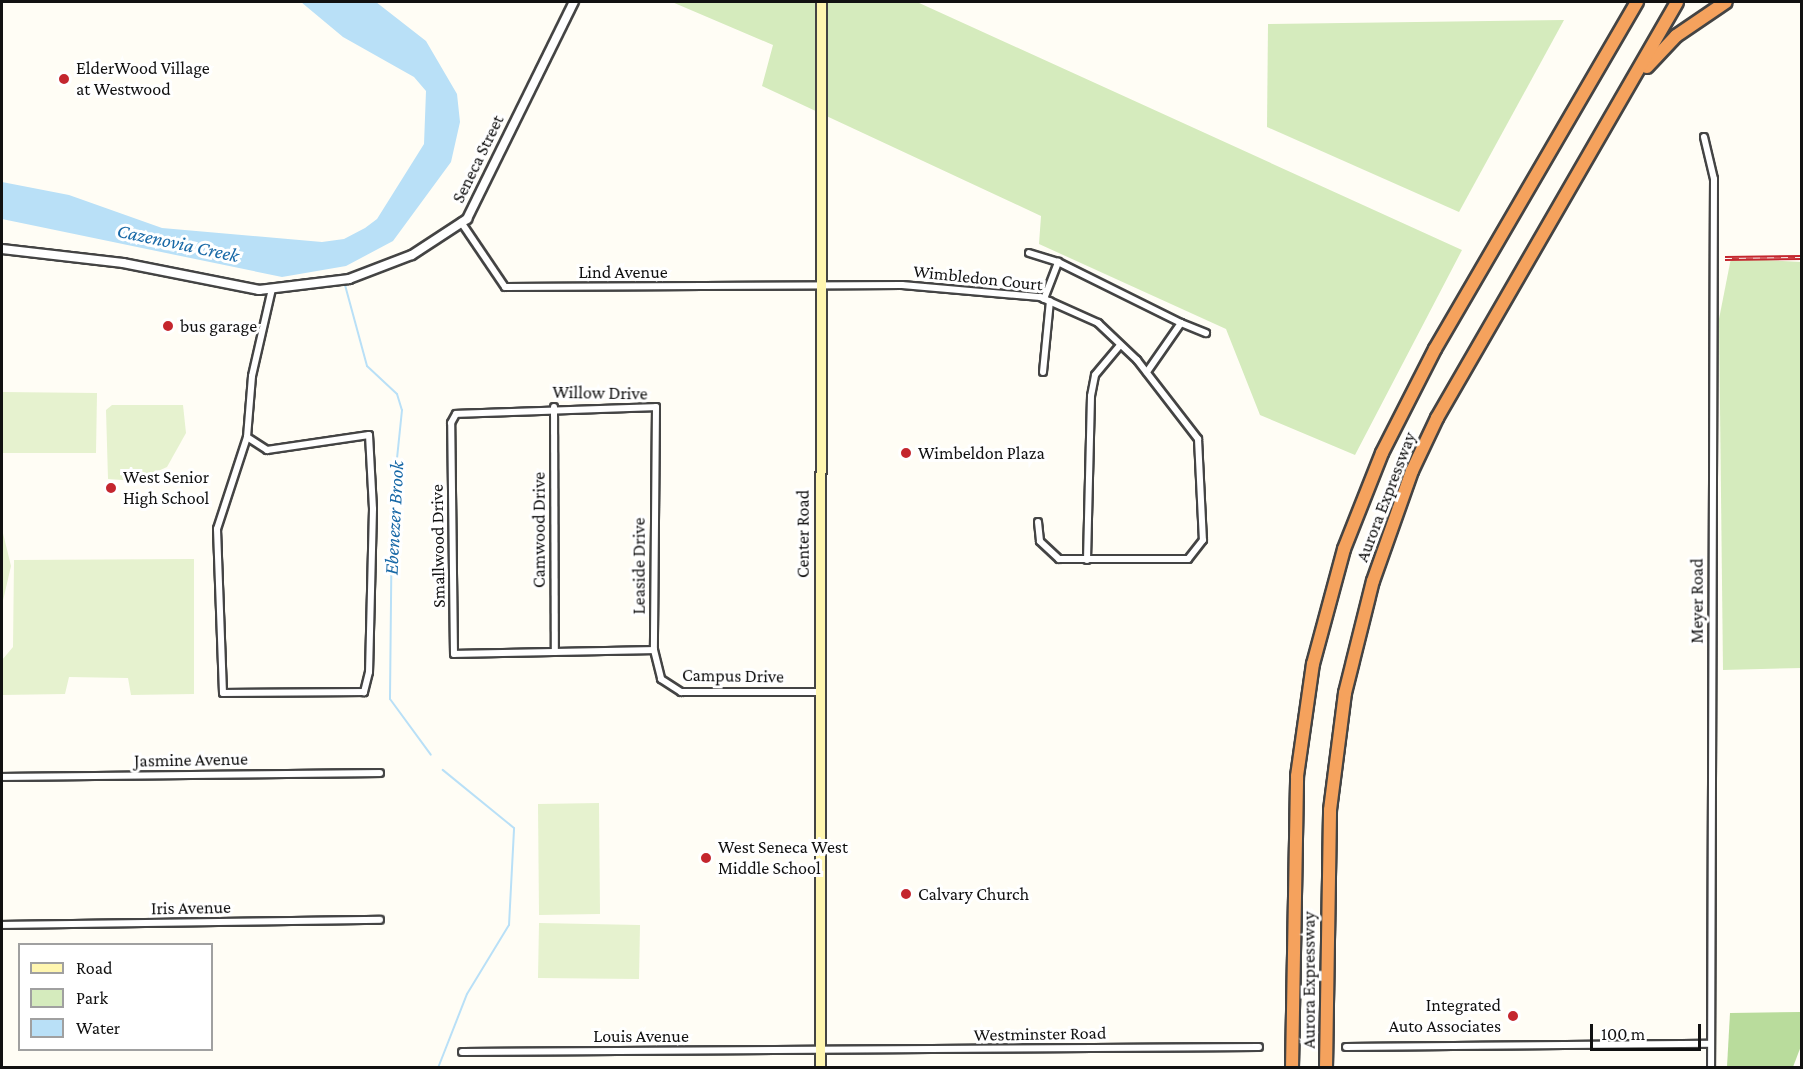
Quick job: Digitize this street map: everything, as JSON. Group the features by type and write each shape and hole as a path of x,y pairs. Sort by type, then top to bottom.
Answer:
{"highway":[{"name":"Aurora Expressway","path":"1292,1068 1293,825 1313,664 1363,497 1401,412 1637,2"},
{"name":"Aurora Expressway","path":"1326,1068 1330,810 1357,638 1412,471 1506,298 1677,2"},
{"path":"1614,111 1656,54 1725,2"}],"main road":[{"name":"Center Road","path":"820,1068 821,2"}],"street":[{"name":"Seneca Street","path":"2,249 272,289 349,279 412,255 461,222 574,2"},
{"name":"Meyer Road","path":"1704,137 1714,179 1710,1068"},
{"name":"Lind Avenue","path":"461,222 505,287 820,288"},
{"path":"1029,253 1058,262 1206,333"},
{"path":"1043,372 1047,300 1058,262"},
{"name":"Wimbledon Court","path":"820,288 902,285 1047,300 1098,323 1147,372 1198,439 1203,540 1188,559 1059,559 1048,551 1038,522"},
{"path":"247,437 267,450 369,435 373,508 369,672 364,692 223,693 217,529 247,437 252,376 272,289"},
{"path":"1147,372 1181,323"},
{"path":"1087,560 1091,396 1095,375 1120,345"},
{"name":"Camwood Drive","path":"554,407 555,652"},
{"name":"Willow Drive","path":"472,410 656,407 654,482"},
{"name":"Smallwood Drive","path":"472,410 456,414 451,423 454,654 555,652"},
{"name":"Leaside Drive","path":"654,482 654,650"},
{"path":"555,652 654,650"},
{"name":"Campus Drive","path":"654,650 660,680 681,692 819,692"},
{"name":"Jasmine Avenue","path":"2,777 380,772"},
{"name":"Iris Avenue","path":"2,925 380,920"},
{"path":"1346,1047 1711,1044"},
{"name":"Westminster Road","path":"820,1051 1259,1047"},
{"name":"Louis Avenue","path":"462,1052 820,1051"}],"green space":[{"path":"672,2 917,2 1462,250 1355,455 1260,415 1226,329 1039,244 1041,216 762,86 773,45"},
{"path":"1564,20 1459,212 1267,127 1268,24"},
{"path":"1731,258 1801,262 1801,668 1723,670 1719,319"},
{"path":"2,392 97,393 96,453 2,453"},
{"path":"112,405 183,405 186,433 167,467 136,481 108,479 106,410"},
{"path":"2,529 11,566 2,605"},
{"path":"194,559 194,694 131,695 128,678 69,677 65,694 2,695 2,660 13,647 14,560"},
{"path":"599,803 600,914 539,915 538,804"},
{"path":"539,923 640,925 639,979 538,978"},
{"path":"1801,1012 1801,1046 1793,1067 1727,1067 1730,1013"}],"water":[{"name":"Cazenovia Creek","path":"301,2 376,2 426,41 457,94 460,122 451,162 393,241 346,266 282,277 2,219 2,182 69,195 162,228 322,242 344,239 365,228 377,219 424,144 426,91 414,77 343,37"}],"waterway":[{"name":"Ebenezer Brook","path":"345,285 367,366 397,394 402,410 392,506 390,699 431,755"},
{"name":"Ebenezer Brook","path":"438,1068 467,994 509,925 514,828 443,770"}],"railway":[{"path":"1725,258 1802,257"}],"place":[{"name":"ElderWood Village at Westwood","path":"64,79"},
{"name":"bus garage","path":"168,326"},
{"name":"Wimbeldon Plaza","path":"906,453"},
{"name":"West Senior High School","path":"111,488"},
{"name":"West Seneca West Middle School","path":"706,858"},
{"name":"Calvary Church","path":"906,894"},
{"name":"Integrated Auto Associates","path":"1513,1016"}]}
